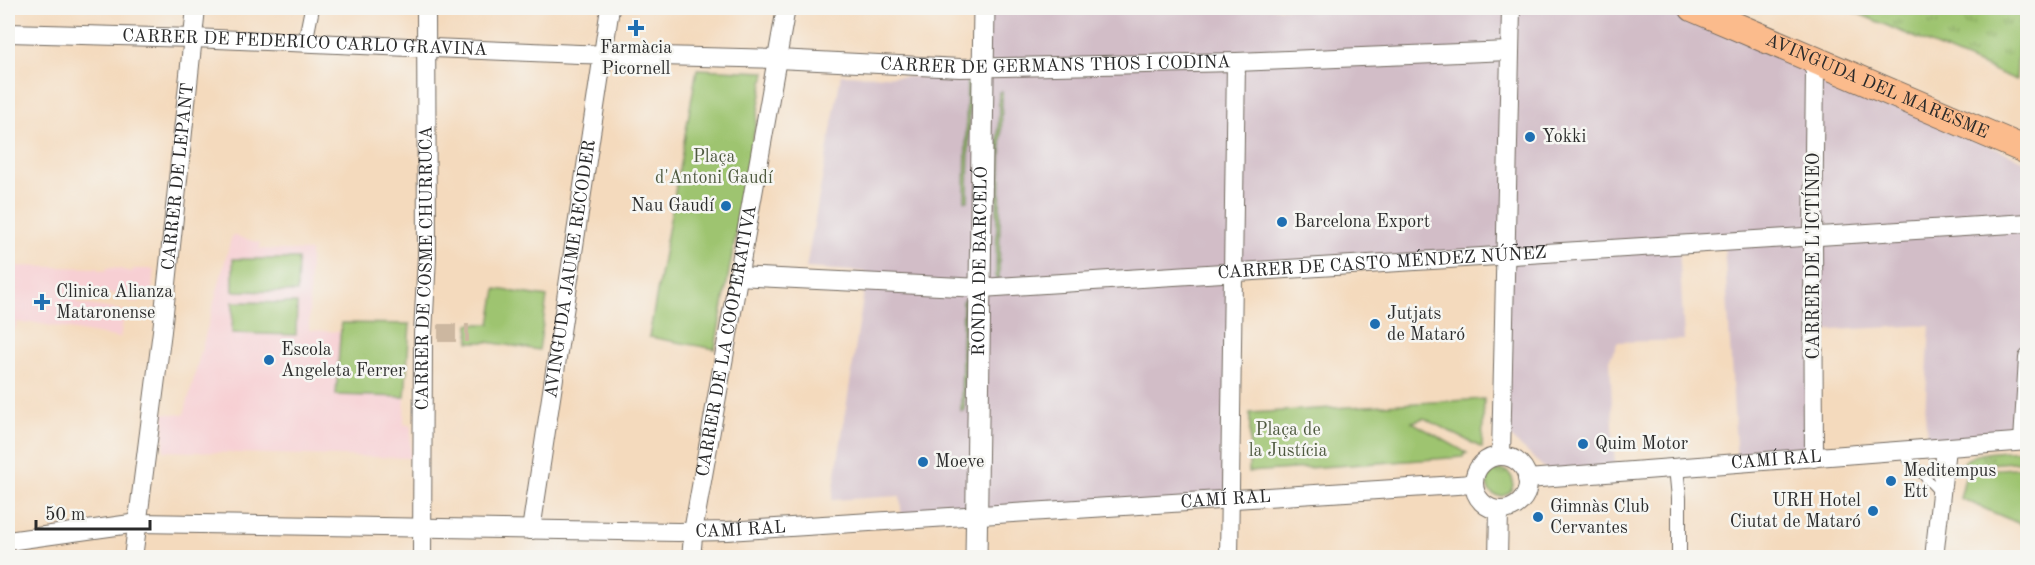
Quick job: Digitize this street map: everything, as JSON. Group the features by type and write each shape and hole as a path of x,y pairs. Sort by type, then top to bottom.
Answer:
{"main road":[{"name":"AVINGUDA DEL MARESME","path":"1693,8 2028,150"},
{"name":"AVINGUDA DEL MARESME","path":"1729,8 2028,136"}],"street":[{"name":"CARRER DE LEPANT","path":"133,558 162,331 196,8"},
{"path":"305,43 312,8"},
{"name":"CARRER DE COSME CHURRUCA","path":"422,558 421,529 430,334 427,256 426,8"},
{"name":"AVINGUDA JAUME RECODER","path":"531,530 610,8"},
{"name":"CARRER DE LA COOPERATIVA","path":"691,558 693,532 737,276 786,8"},
{"name":"RONDA DE BARCELÓ","path":"976,558 984,8"},
{"path":"1501,456 1511,8"},
{"name":"CARRER DE FEDERICO CARLO GRAVINA","path":"8,33 193,38 602,55"},
{"name":"CARRER DE GERMANS THOS I CODINA","path":"602,55 777,59 984,68 1236,62 1509,51"},
{"name":"CARRER DE L'ICTÍNEO","path":"1808,57 1815,71 1814,458"},
{"path":"1229,558 1236,62"},
{"name":"CARRER DE CASTO MÉNDEZ NÚÑEZ","path":"737,276 981,288 2028,223"},
{"path":"2026,441 2028,358"},
{"name":"CAMÍ RAL","path":"1527,479 2026,441"},
{"path":"1934,558 1946,448"},
{"path":"1501,456 1507,456 1518,462 1526,473 1527,479 1526,492 1520,502 1510,508 1499,510 1484,505 1473,484 1481,464 1487,459 1501,456"},
{"path":"1676,467 1679,498 1679,558"},
{"name":"CAMÍ RAL","path":"8,541 138,523 693,532 1473,484"},
{"path":"1498,558 1499,510"}],"lane":[{"path":"1901,452 1940,493"}],"shaded area":[{"path":"984,8 1675,8 2027,162 2027,441 1928,449 1925,414 1930,325 1814,331 1814,458 1737,463 1724,242 1679,246 1684,340 1618,342 1610,358 1615,472 1554,477 1502,429 1506,256 1232,273 1230,499 902,520 900,496 832,500 867,272 806,268 841,75 962,78 984,68"},
{"name":"Escola Angeleta Ferrer","path":"232,235 260,243 260,249 310,251 309,330 341,332 336,395 405,397 404,424 411,426 410,458 164,451 162,413 184,415"},
{"name":"Clinica Alianza Mataronense","path":"12,266 98,268 98,270 106,271 106,268 115,268 132,272 133,269 154,269 151,301 140,299 139,303 130,302 130,297 79,288 77,303 125,311 120,338 29,322 28,324 17,322 15,329 8,328 8,287"}],"green space":[{"path":"1845,8 2021,8 2016,80"},
{"name":"Plaça d'Antoni Gaudí","path":"697,69 765,72 715,349 649,337"},
{"path":"967,77 970,80 968,201 965,201"},
{"path":"999,92 1002,92 999,280 996,276"},
{"path":"233,259 298,259 297,292 233,291"},
{"path":"496,289 547,297 539,350 487,342 469,342 469,324 490,324"},
{"path":"963,300 966,300 964,411 961,411"},
{"path":"233,302 297,303 296,335 232,333"},
{"path":"341,323 410,324 405,397 336,395"},
{"name":"Plaça de la Justícia","path":"1484,399 1482,448 1424,418 1412,422 1467,453 1463,457 1249,472 1250,413"},
{"path":"2027,450 2027,461 1959,466 1981,454"},
{"path":"2027,467 2027,527 1960,498 1965,478 1973,471"},
{"path":"1500,470 1509,474 1513,483 1509,492 1500,496 1491,492 1487,483 1491,474"}],"tunnel":[{"path":"438,333 469,333"}],"place":[{"name":"Farmàcia Picornell","path":"636,28"},
{"name":"Yokki","path":"1530,137"},
{"name":"Nau Gaudí","path":"726,206"},
{"name":"Barcelona Export","path":"1282,222"},
{"name":"Clinica Alianza Mataronense","path":"42,302"},
{"name":"Jutjats de Mataró","path":"1375,324"},
{"name":"Escola Angeleta Ferrer","path":"269,360"},
{"name":"Quim Motor","path":"1583,444"},
{"name":"Moeve","path":"923,462"},
{"name":"Meditempus Ett","path":"1891,481"},
{"name":"URH Hotel Ciutat de Mataró","path":"1873,511"},
{"name":"Gimnàs Club Cervantes","path":"1538,517"}]}
